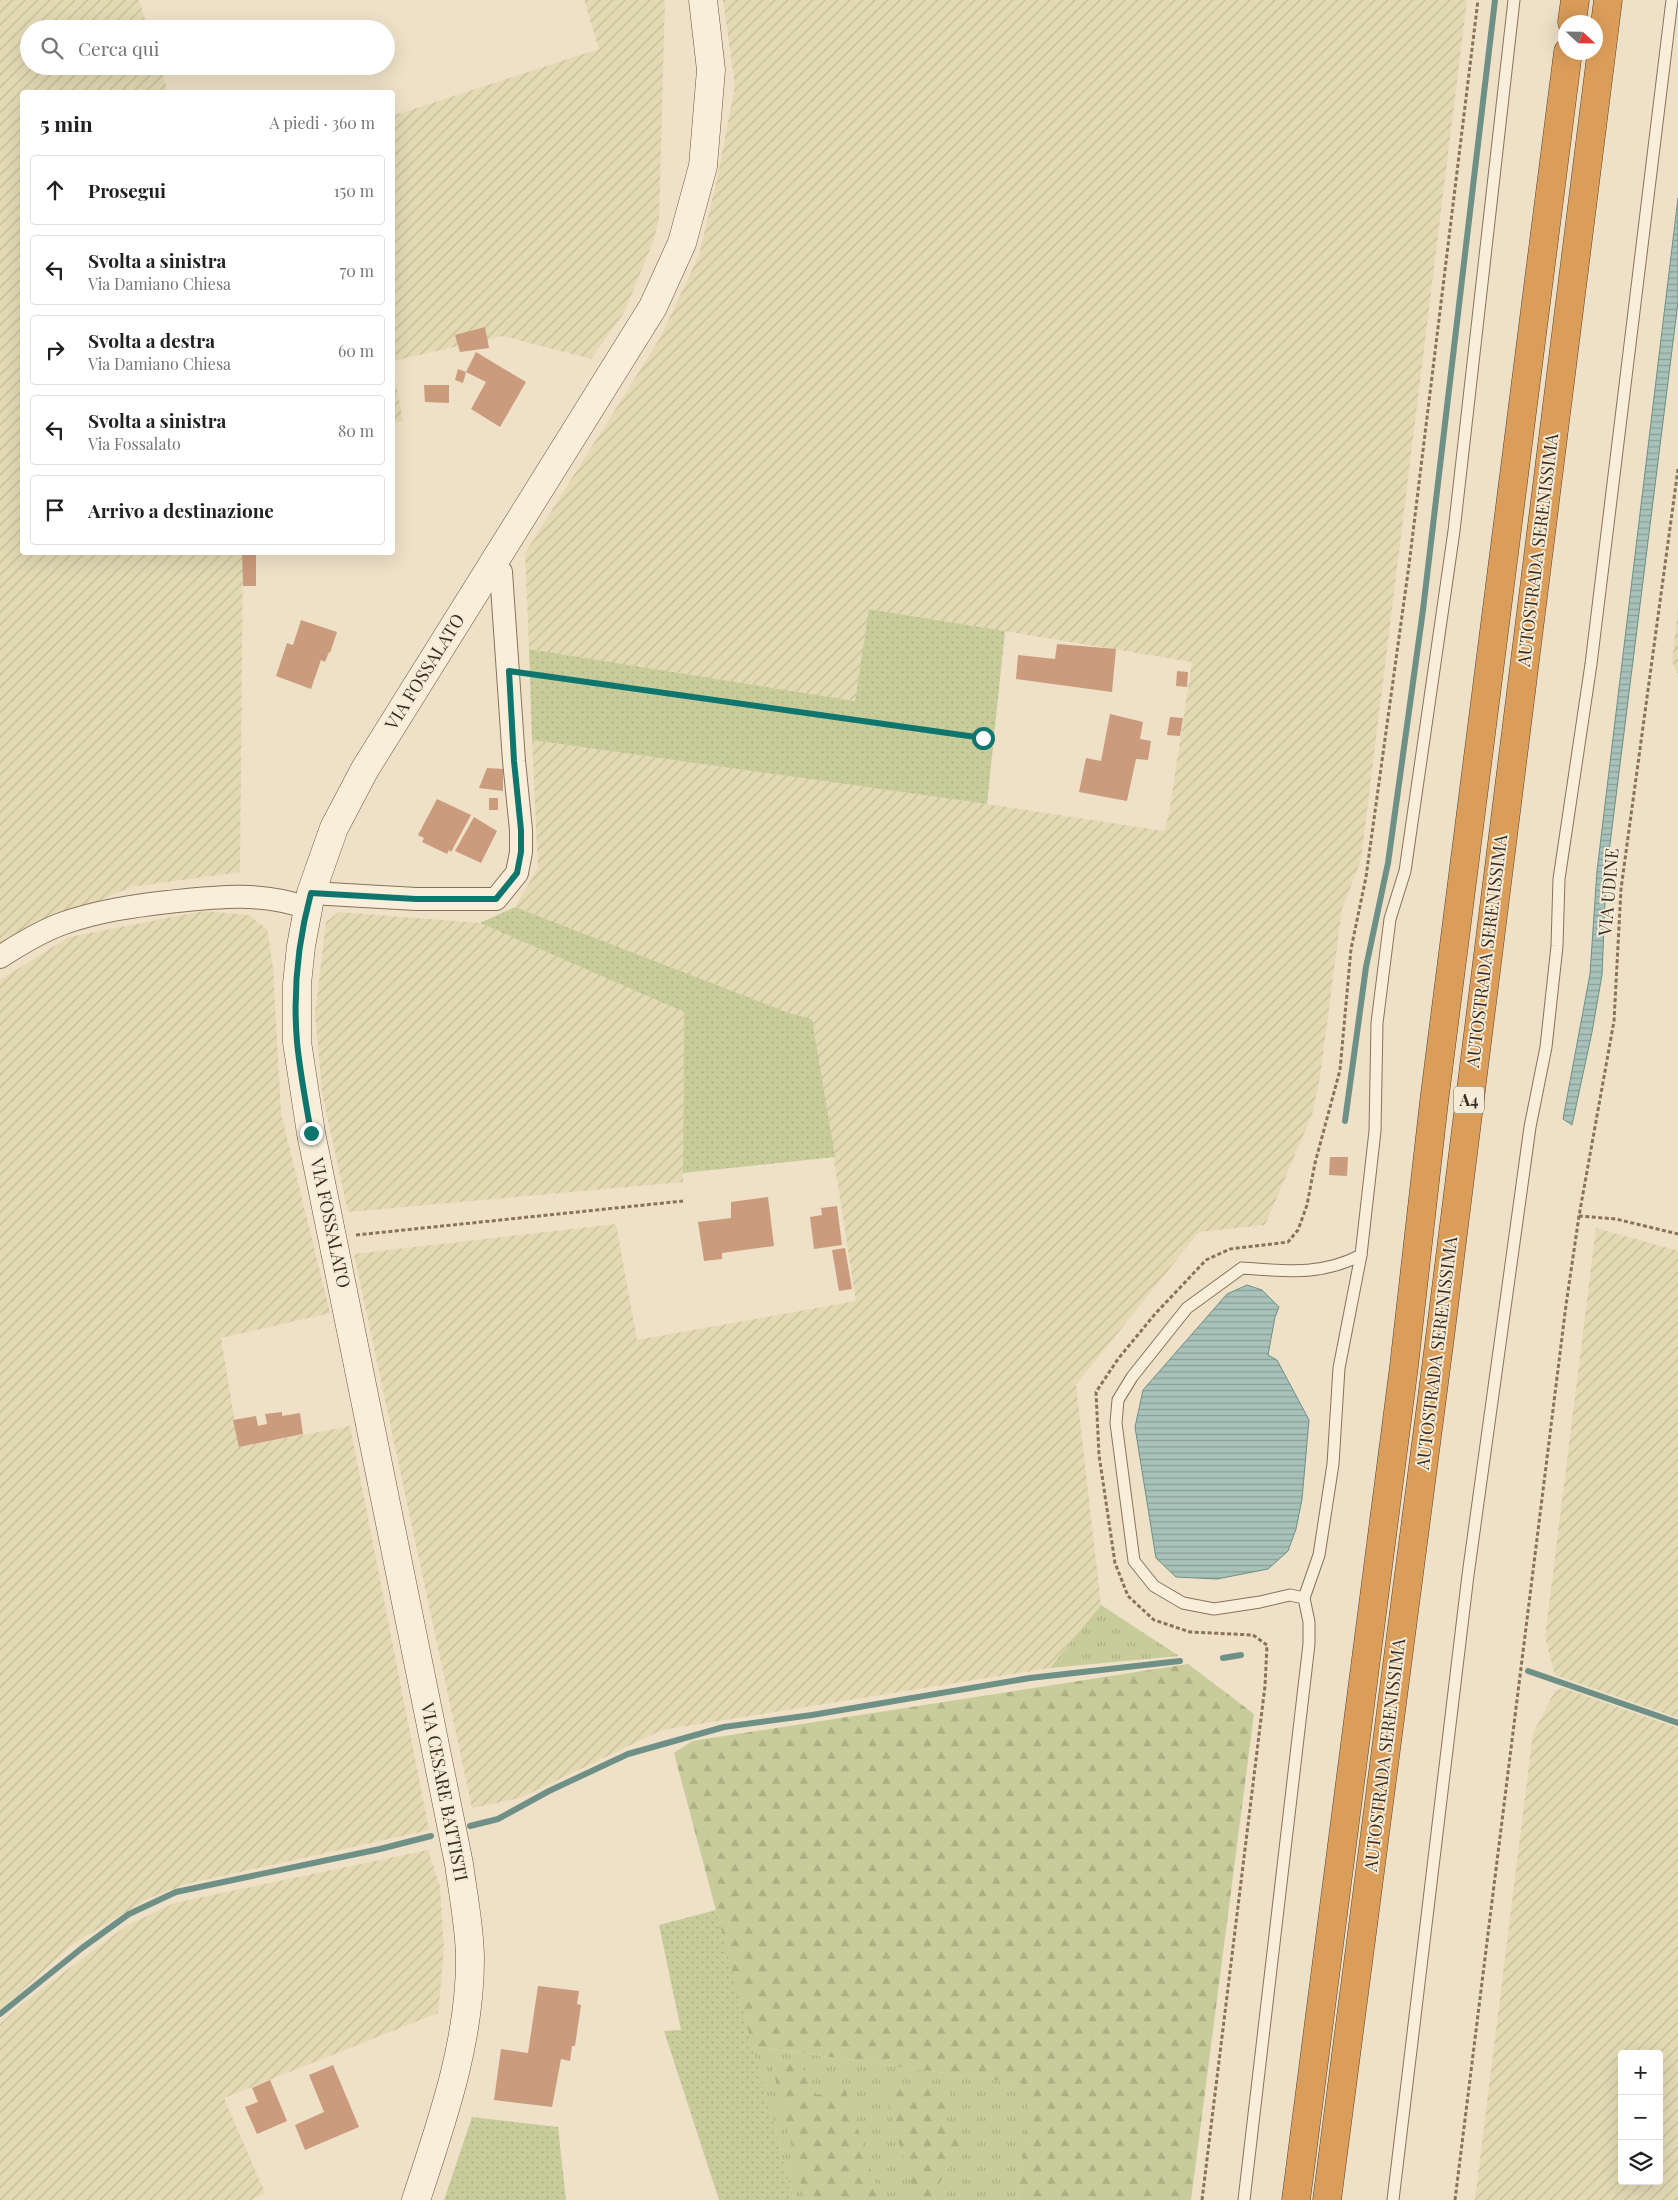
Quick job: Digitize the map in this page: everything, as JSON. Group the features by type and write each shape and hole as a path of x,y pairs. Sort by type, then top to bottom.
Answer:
{"highway":[{"path":"1573,15 1575,0"},
{"name":"AUTOSTRADA SERENISSIMA","path":"1327,2200 1440,1337 1608,0"},
{"name":"AUTOSTRADA SERENISSIMA","path":"1296,2200 1401,1386 1435,1092 1567,60"}],"street":[{"name":"VIA FOSSALATO","path":"362,1382 311,1133 297,1042 297,984 309,901 334,828 365,769 653,307 682,243 703,166 711,70 703,0"},
{"path":"0,957 22,943 63,923 120,908 234,895 309,901 496,899 517,873 521,852 521,830 514,761 501,572 492,565"},
{"name":"VIA CESARE BATTISTI","path":"362,1382 460,1864 470,1958 464,2034 454,2079 416,2200"}],"lane":[{"path":"1244,2200 1309,1644 1309,1622 1304,1598 1319,1555 1333,1464 1339,1368 1361,1256 1375,1131 1377,1023 1390,919 1405,871 1454,531 1514,0"},
{"path":"1393,2200 1468,1575 1530,1126 1546,1047 1557,946 1559,879 1591,664 1672,0"},
{"path":"1304,1598 1290,1595 1214,1609 1183,1603 1154,1586 1134,1561 1116,1423 1118,1400 1132,1378 1187,1308 1242,1268 1311,1272 1343,1265 1361,1256"}],"path":[{"path":"1202,2200 1265,1686 1267,1645 1253,1634 1190,1632 1154,1620 1128,1596 1115,1563 1099,1454 1096,1392 1118,1359 1149,1321 1206,1260 1230,1249 1288,1242 1298,1230 1307,1205 1315,1163 1340,1070 1352,949 1366,878 1409,565 1478,0"},
{"name":"VIA UDINE","path":"1455,2200 1565,1315 1579,1216 1614,1021 1620,890 1678,469"},
{"path":"509,671 983,738"},
{"path":"333,1238 683,1201"},
{"path":"1579,1216 1616,1218 1678,1234"}],"shaded area":[{"path":"0,0 139,0 145,20 20,20 20,75 163,75 167,90 20,90 20,555 243,555 240,872 131,887 0,942"},
{"path":"584,0 665,0 659,219 654,239 625,311 591,359 503,336 395,361 395,115 599,49"},
{"path":"723,0 1467,0 1361,860 1342,909 1320,1077 1312,1115 1265,1225 1199,1232 1076,1385 1101,1605 1050,1668 662,1730 520,1798 472,1808 354,1254 616,1224 637,1340 856,1301 812,1019 789,1013 515,907 538,868 532,740 1164,831 1169,814 1192,662 870,609 855,701 529,649 525,553 660,338 699,255 716,184 735,86"},
{"path":"395,379 403,421 395,422"},
{"path":"1678,609 1678,674 1672,662"},
{"path":"204,911 249,915 267,929 273,967 281,1113 330,1313 221,1338 239,1447 350,1426 429,1830 186,1884 147,1899 73,1944 0,2010 0,980 69,937"},
{"path":"339,912 480,923 684,1012 683,1182 348,1212 322,1092 315,1013 326,922"},
{"path":"1596,1228 1678,1251 1678,1718 1555,1675 1545,1637"},
{"path":"1563,1688 1678,1728 1678,2200 1475,2200 1533,1733 1555,1691"},
{"path":"428,1850 440,1887 444,1949 438,2013 224,2098 265,2193 251,2200 0,2200 0,2024 23,2003 126,1926 174,1903"}],"green space":[{"path":"869,609 1005,631 987,804 532,740 529,649 855,701"},
{"path":"515,907 789,1013 812,1019 835,1157 683,1173 684,1012 480,923"},
{"path":"1101,1605 1179,1656 1050,1668"},
{"path":"1188,1664 1254,1714 1191,2200 1017,2200 1031,2085 752,2046 674,1753 692,1741"},
{"path":"716,1910 794,2200 719,2200 664,2031 681,2030 659,1925"},
{"path":"752,2046 1032,2085 1017,2200 794,2200"},
{"path":"798,2060 817,2095 845,2088 880,2200 805,2200 771,2062"},
{"path":"882,2085 946,2087 951,2098 944,2117 946,2128 968,2136 936,2189 940,2200 916,2200"},
{"path":"472,2117 558,2127 566,2200 444,2200"}],"water":[{"path":"1678,198 1678,302 1606,876 1602,975 1572,1125 1563,1119 1590,974 1597,871"},
{"path":"1247,1285 1262,1290 1279,1307 1275,1317 1268,1355 1277,1360 1309,1420 1302,1499 1296,1529 1288,1551 1268,1569 1217,1579 1176,1577 1156,1558 1135,1427 1143,1390 1227,1294"}],"building":[{"path":"485,327 489,348 460,352 455,335"},
{"path":"476,352 526,382 500,427 471,409 486,382 466,372"},
{"path":"458,369 466,372 463,383 455,380"},
{"path":"424,385 449,385 449,403 425,402"},
{"path":"242,555 256,555 256,586 243,586"},
{"path":"301,620 337,632 325,662 321,660 311,689 276,676 287,643 293,645"},
{"path":"1057,644 1116,649 1112,692 1016,679 1018,655 1055,659"},
{"path":"1177,671 1188,672 1187,687 1176,686"},
{"path":"1110,714 1143,722 1140,739 1151,741 1148,760 1136,759 1127,801 1079,792 1086,758 1101,761"},
{"path":"1170,717 1183,718 1180,736 1167,735"},
{"path":"487,768 503,769 503,791 479,788"},
{"path":"489,798 498,798 498,810 489,810"},
{"path":"437,799 471,815 451,852 449,850 447,854 422,842 424,838 418,835"},
{"path":"474,817 497,831 481,863 455,851"},
{"path":"1330,1157 1348,1157 1347,1176 1329,1175"},
{"path":"768,1197 774,1246 722,1253 722,1259 704,1261 698,1222 731,1218 731,1202"},
{"path":"837,1206 842,1245 814,1249 810,1217 822,1215 821,1208"},
{"path":"845,1248 852,1289 839,1291 832,1250"},
{"path":"282,1412 282,1416 300,1413 303,1434 239,1447 233,1420 256,1416 258,1426 267,1424 265,1414"},
{"path":"538,1986 579,1991 577,2004 581,2005 575,2046 572,2046 570,2061 561,2059 552,2107 494,2100 501,2049 528,2053"},
{"path":"333,2065 359,2127 305,2150 295,2125 324,2112 309,2075"},
{"path":"270,2080 287,2121 257,2134 245,2107 258,2102 252,2088"}],"waterway":[{"path":"1345,1121 1366,967 1388,863 1423,610 1495,0"},
{"path":"1223,1658 1241,1655"},
{"path":"470,1826 498,1819 549,1791 628,1754 724,1727 812,1715 1030,1678 1180,1661"},
{"path":"1528,1671 1678,1723"},
{"path":"0,2014 82,1948 129,1914 176,1892 380,1849 431,1836"}],"route":[{"path":"311,1133 297,1042 297,984 301,946 311,893 416,899 496,899 517,873 521,852 509,671 983,738"}]}
